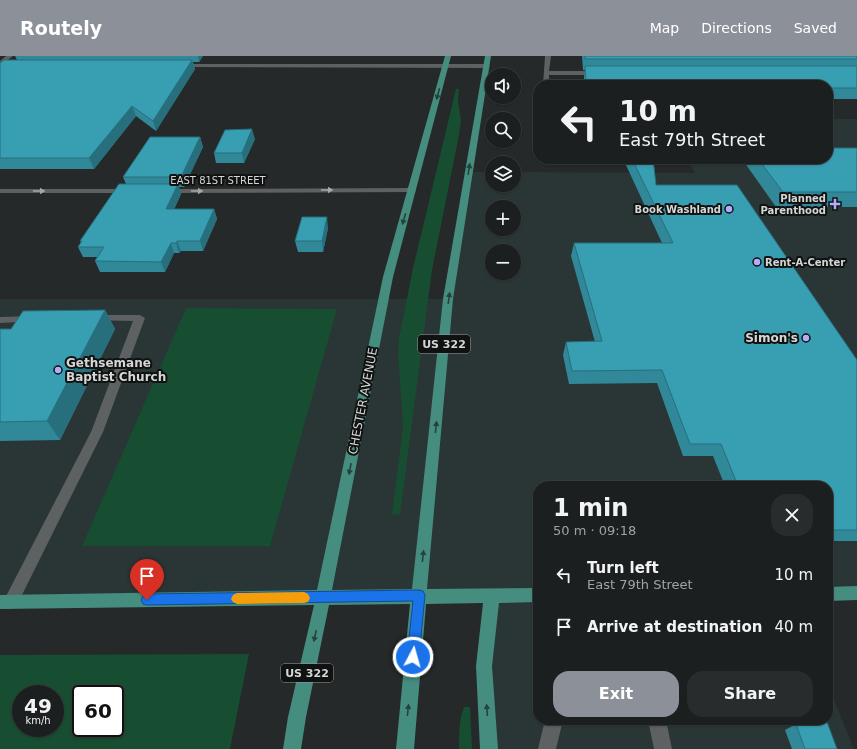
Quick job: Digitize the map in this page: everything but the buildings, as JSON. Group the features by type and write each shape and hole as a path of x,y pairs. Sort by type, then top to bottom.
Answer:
{"main road":[{"name":"CHESTER AVENUE","path":"292,749 297,717 323,598 388,277 447,60"},
{"name":"US 322","path":"405,749 448,299 487,61"},
{"path":"833,594 857,593"},
{"path":"5,602 323,598 419,595 533,595"},
{"path":"489,749 484,666 492,595"}],"street":[{"path":"0,64 10,56"},
{"path":"546,80 548,56"},
{"path":"174,65 447,60 487,61"},
{"path":"0,64 8,65"},
{"path":"546,73 606,73"},
{"name":"EAST 81ST STREET","path":"159,191 412,190"},
{"path":"0,191 143,191"},
{"path":"5,602 97,432 140,318 79,318"},
{"path":"0,320 49,319"},
{"path":"547,749 553,725"},
{"path":"658,725 663,749"}],"shaded area":[{"path":"833,119 857,119 857,593 833,594 833,481 533,481 533,725 833,725 833,697 854,749 489,749 492,595 0,602 0,299 448,299 468,172 485,172 485,192 521,192 521,172 695,173 690,164 833,164"}],"green space":[{"path":"456,89 459,89 458,102 461,120 459,135 432,270 400,515 392,514 403,426 398,354 399,338 413,268"},
{"path":"186,308 337,309 270,546 82,546"},
{"path":"249,654 230,749 0,749 0,655"},
{"path":"464,707 470,707 472,749 459,749 460,722"}],"slow traffic":[{"path":"237,599 304,598"}],"place":[{"name":"Planned Parenthood","path":"835,204"},
{"name":"Book Washland","path":"729,209"},
{"name":"Rent-A-Center","path":"757,262"},
{"name":"Simon's","path":"806,338"},
{"name":"Gethsemane Baptist Church","path":"58,370"}],"route":[{"path":"147,600 323,598 419,595 413,657"}]}
